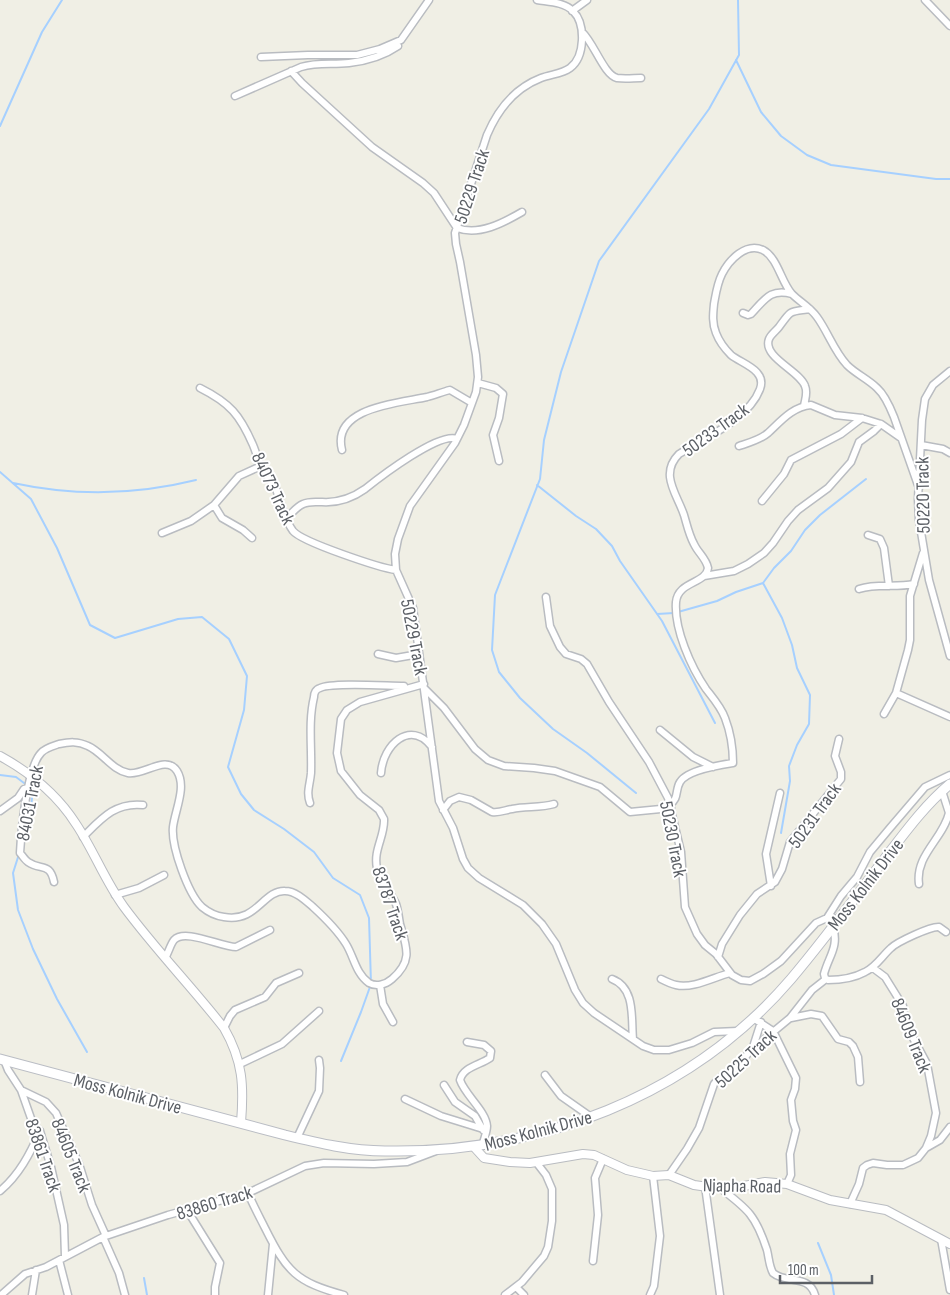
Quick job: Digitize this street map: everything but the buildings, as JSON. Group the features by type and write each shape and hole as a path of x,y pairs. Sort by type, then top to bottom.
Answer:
{"main road":[{"name":"Moss Kolnik Drive","path":"2,1059 322,1144 384,1151 440,1150 522,1139 592,1118 630,1101 667,1081 738,1031 757,1020 913,822 950,784"}],"street":[{"path":"235,96 291,71 312,64 348,63 364,60 394,49 398,46 429,0"},
{"path":"537,0 560,4 572,11 579,20 582,32 590,41 611,75 617,78 641,78"},
{"path":"572,11 587,0"},
{"path":"925,0 950,26"},
{"name":"50229 Track","path":"582,32 580,52 577,61 570,68 537,80 520,90 508,101 493,120 457,228 456,244 476,355 478,383 457,439 417,495 407,513 394,554 396,570 414,608 438,798 453,828 463,859 468,868 480,878 523,905 537,918 556,944 574,990 583,1003 594,1014 647,1048 660,1051 669,1050 692,1043 714,1032 738,1031"},
{"path":"261,57 357,55 380,49 401,40"},
{"path":"291,71 372,147 434,193 457,228 472,232 506,221 522,212"},
{"name":"50233 Track","path":"704,576 708,571 707,564 692,540 672,490 670,468 679,454 723,427 747,409 758,394 762,383 752,368 731,354 716,335 713,320 718,285 730,262 742,252 754,248 762,250 771,257 792,294 817,316 846,364 878,389 889,406 919,488"},
{"path":"743,313 751,314 766,297 774,293 784,292 792,294"},
{"path":"804,406 806,393 803,382 799,376 777,360 768,343 789,314 798,309 810,309"},
{"name":"50220 Track","path":"950,370 933,386 925,399 922,420 919,488 919,520 929,580 950,656"},
{"path":"478,383 496,388 503,394 499,418 493,435 499,462"},
{"name":"84073 Track","path":"200,388 234,411 254,447 261,466 274,486 286,519 295,533 303,539 396,570"},
{"path":"342,450 340,436 349,422 358,415 378,407 436,395 450,390 472,403"},
{"path":"739,446 766,435 789,413 804,406 813,405 840,416 862,418 881,424 902,438"},
{"path":"762,501 784,474 791,460 841,434 862,418"},
{"path":"424,686 444,708 475,749 493,763 504,766 534,768 568,775 600,787 630,812 670,806 675,801 682,780 692,773 733,763 725,718 695,669 686,648 677,616 676,602 679,592 704,576 734,571 748,564 764,552 798,510 828,488 850,462 859,442 881,424"},
{"path":"286,519 304,503 337,502 353,497 392,468 442,439 452,437 457,439"},
{"path":"921,445 943,449 950,453"},
{"path":"162,533 191,521 214,505 239,476 261,466"},
{"path":"214,505 222,518 243,530 252,538"},
{"path":"868,535 880,540 884,548 889,586"},
{"path":"884,714 896,694 910,640 910,596 924,551"},
{"path":"859,589 870,586 914,584"},
{"name":"50230 Track","path":"546,597 550,626 560,647 566,654 581,659 587,664 649,762 670,806 681,852 685,907 700,940 718,957 730,973"},
{"path":"378,654 396,658 419,654"},
{"path":"310,803 308,790 311,775 310,738 313,699 316,690 320,687 339,686 413,686"},
{"name":"83787 Track","path":"380,985 388,982 401,972 406,959 407,946 396,904 384,887 377,867 376,853 384,826 384,818 379,810 358,794 341,771 337,753 338,733 342,716 354,704 413,686 424,686"},
{"path":"896,694 950,717"},
{"path":"660,730 693,757 713,767"},
{"path":"381,773 388,750 393,742 401,737 417,735 424,738 432,747"},
{"name":"50231 Track","path":"718,957 722,944 744,909 760,891 776,881 782,869 790,842 841,779 841,772 835,756 839,739"},
{"name":"84031 Track","path":"54,882 52,872 49,869 29,862 20,853 28,788 40,754 54,746 72,742 89,746 117,768 127,773 139,773 162,764 171,764 179,773 180,783 180,795 173,828 175,849 194,896 200,905 221,917 240,917 254,911 278,892 291,892 311,905 338,934 350,952 361,975 371,984 380,985"},
{"path":"0,756 31,776 59,801 83,837 115,895 224,1028 236,1051 240,1064 243,1089 241,1123"},
{"path":"660,979 683,986 730,973 748,982 764,974 788,954 816,924 827,918 856,877 870,852 925,787 950,776"},
{"path":"0,812 18,798 24,789 28,788"},
{"path":"919,884 920,868 927,851 946,824 949,815 942,791"},
{"path":"770,886 766,854 780,793"},
{"path":"443,810 450,801 459,797 471,800 492,812 554,804"},
{"path":"83,837 105,815 127,805 143,805"},
{"path":"115,895 136,889 164,875"},
{"path":"827,918 835,923 836,942 824,972 826,979 834,980 864,973 872,968 889,949 901,941 934,926 939,926 946,932"},
{"path":"165,958 174,940 181,936 192,936 236,947 270,930"},
{"name":"84609 Track","path":"850,1204 859,1184 863,1168 867,1165 873,1163 907,1165 918,1158 926,1148 935,1122 936,1113 928,1068 905,1023 902,1004 885,976 872,968"},
{"path":"224,1028 235,1010 265,997 276,983 299,973"},
{"path":"612,979 622,984 628,995 632,1014 633,1039"},
{"name":"50225 Track","path":"669,1175 699,1128 714,1084 718,1079 739,1066 753,1048 790,1018 812,990 826,979"},
{"path":"380,985 385,1008 393,1022"},
{"path":"240,1064 282,1044 319,1010"},
{"path":"790,1018 811,1014 822,1016 838,1039 849,1042 853,1046 858,1057 860,1082"},
{"path":"753,1048 757,1020 773,1031 796,1078 791,1100 796,1130 790,1154 791,1174 787,1184"},
{"path":"467,1042 484,1045 491,1051 490,1058 466,1070 461,1075 460,1080 487,1124 478,1146"},
{"name":"83861 Track","path":"2,1059 21,1090 33,1124 40,1131 60,1201 65,1233 65,1256"},
{"path":"297,1138 319,1091 319,1060"},
{"path":"545,1075 561,1096 592,1118"},
{"path":"444,1085 455,1102 475,1116 484,1133"},
{"name":"84605 Track","path":"21,1090 42,1100 53,1110 79,1164 92,1205 119,1273 125,1295"},
{"path":"405,1099 484,1133"},
{"path":"926,1148 940,1140 950,1127"},
{"path":"0,1191 18,1172 40,1131"},
{"name":"Njapha Road","path":"478,1146 484,1158 491,1160 517,1163 536,1162 583,1154 594,1155 627,1170 653,1176 669,1175 705,1186 720,1188 739,1187 765,1182 787,1184 830,1200 886,1210 950,1244"},
{"name":"83860 Track","path":"1,1295 22,1276 104,1237 187,1210 248,1193 305,1166 324,1163 374,1164 406,1162 440,1150"},
{"path":"593,1261 598,1215 595,1178 603,1159"},
{"path":"505,1295 516,1287 544,1256 548,1247 552,1189 546,1175 536,1162"},
{"path":"650,1295 656,1278 660,1236 653,1176"},
{"path":"705,1186 720,1295"},
{"path":"720,1188 753,1216 773,1273 781,1277 807,1283 811,1286 815,1295"},
{"path":"248,1193 283,1261 298,1275 318,1288 344,1295"},
{"path":"187,1210 220,1263 215,1295"},
{"path":"941,1239 950,1290"},
{"path":"268,1295 273,1243"},
{"path":"59,1260 68,1295"},
{"path":"32,1295 36,1270"},
{"path":"35,1278 38,1295"},
{"path":"516,1287 524,1295"}],"waterway":[{"path":"0,126 42,32 62,0"},
{"path":"636,793 587,753 553,729 520,698 499,672 492,650 495,595 540,479 544,440 561,372 599,261 709,109 739,55 738,0"},
{"path":"736,60 761,112 781,136 807,155 831,165 936,179 950,179"},
{"path":"0,472 31,499 57,548 90,625 115,638 178,619 202,617 229,639 247,676 244,710 228,767 241,794 254,810 284,829 314,852 333,878 360,895 369,918 371,984 341,1061"},
{"path":"678,612 717,601 763,583 774,568 791,551 805,530 820,515 866,479"},
{"path":"13,483 58,490 104,492 151,489 196,480"},
{"path":"537,485 576,516 596,529 612,546 620,561 662,621 715,723"},
{"path":"763,583 782,618 792,645 797,668 810,695 809,724 797,745 789,766 790,781 781,833"},
{"path":"657,614 674,613"},
{"path":"0,775 16,777 24,783"},
{"path":"23,843 29,828 33,788"},
{"path":"19,854 13,873 18,910 33,949 57,999 87,1052"},
{"path":"818,1243 831,1275 834,1295"},
{"path":"144,1278 147,1295"}]}
